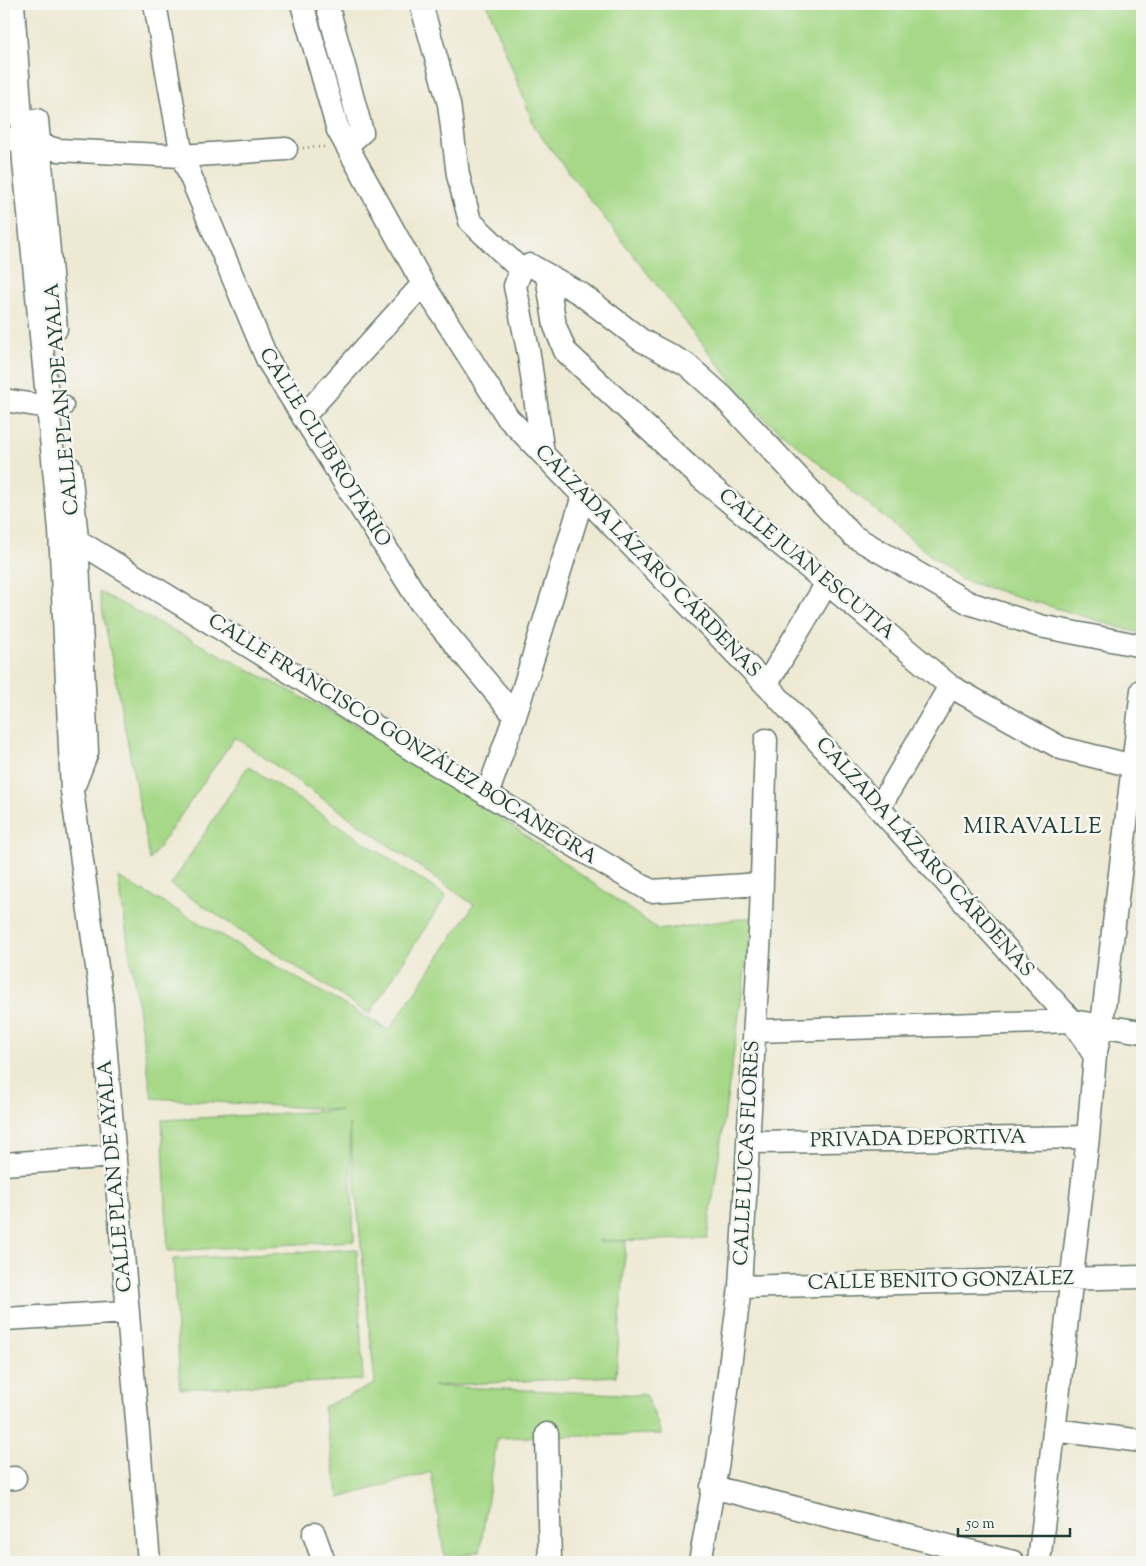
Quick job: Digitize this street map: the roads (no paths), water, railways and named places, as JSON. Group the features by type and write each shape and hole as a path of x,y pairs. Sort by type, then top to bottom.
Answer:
{"street":[{"name":"CALLE PLAN DE AYALA","path":"13,4 68,534 72,791 101,995 149,1562"},
{"name":"CALLE PLAN DE AYALA","path":"27,150 28,4"},
{"name":"CALLE CLUB ROTARIO","path":"154,4 182,156 268,361 420,602 515,716"},
{"name":"CALZADA LÁZARO CÁRDENAS","path":"302,4 338,130 423,284 508,418 766,685 1072,1021 1095,1056"},
{"path":"327,4 362,132 347,145"},
{"path":"421,4 449,104 458,175 470,221 521,270"},
{"path":"27,150 182,156 286,149"},
{"path":"543,454 529,355 515,286 521,270 530,265 581,294 641,340 686,364 722,396 853,536 969,603 1040,626 1142,646"},
{"name":"CALLE JUAN ESCUTIA","path":"547,276 555,326 565,351 701,478 950,686 1061,748 1138,768"},
{"path":"303,417 423,284"},
{"path":"4,400 56,406"},
{"path":"487,795 515,716 583,496"},
{"name":"CALLE FRANCISCO GONZÁLEZ BOCANEGRA","path":"68,534 414,751 651,891 761,884"},
{"path":"766,685 828,584"},
{"path":"879,808 950,686"},
{"path":"1039,1562 1088,1142 1095,1056 1102,1024 1138,768 1142,690"},
{"name":"CALLE LUCAS FLORES","path":"698,1562 718,1461 740,1288 761,914 766,740"},
{"path":"754,1031 1072,1021 1102,1024 1142,1032"},
{"name":"PRIVADA DEPORTIVA","path":"748,1147 1088,1142"},
{"path":"4,1164 114,1156"},
{"name":"CALLE BENITO GONZÁLEZ","path":"740,1288 1142,1277"},
{"path":"4,1319 128,1312"},
{"path":"1054,1430 1142,1441"},
{"path":"547,1434 550,1562"},
{"path":"712,1488 1013,1562"},
{"path":"314,1534 324,1562"}],"district":[{"name":"MIRAVALLE","path":"1033,828"}]}
